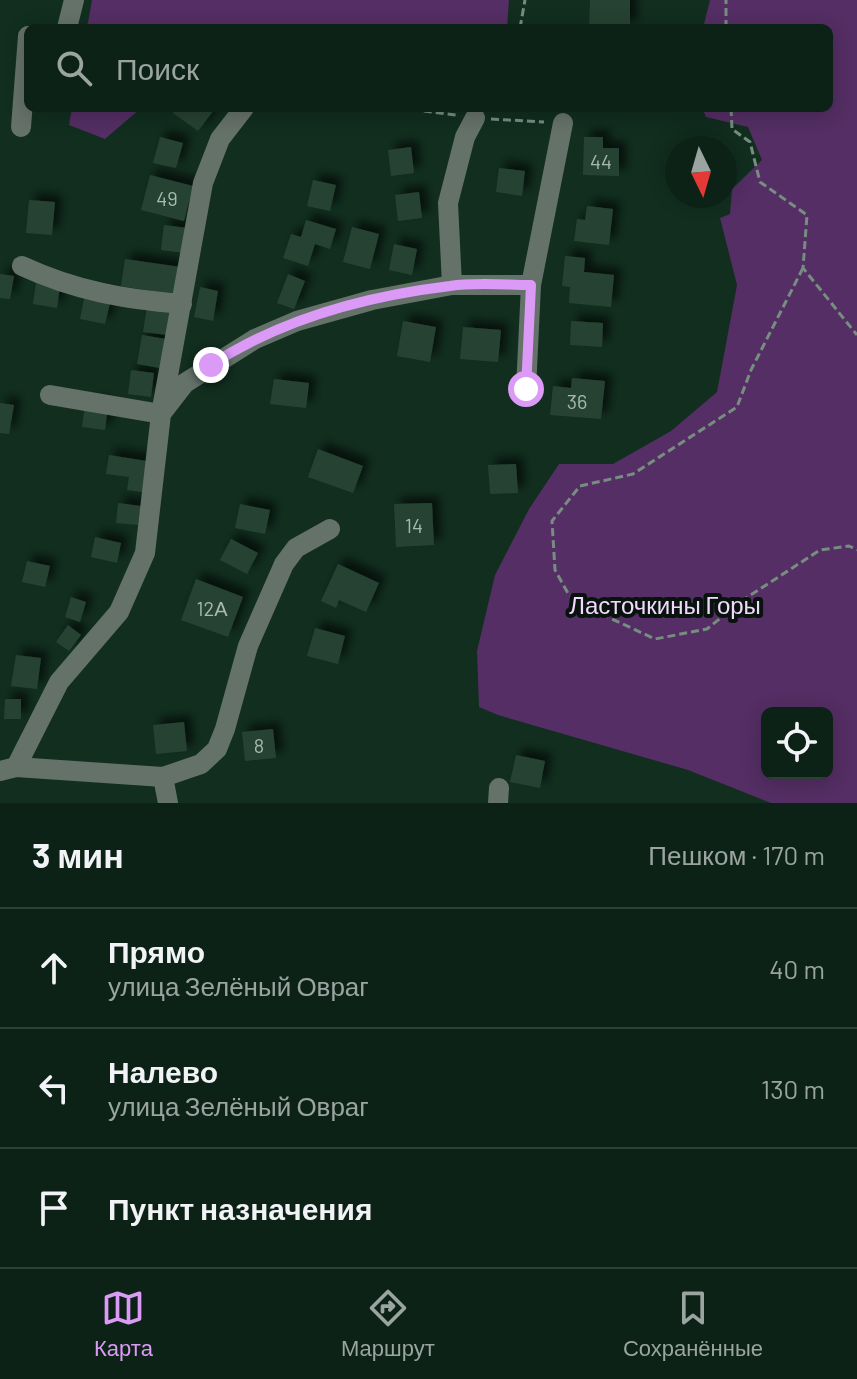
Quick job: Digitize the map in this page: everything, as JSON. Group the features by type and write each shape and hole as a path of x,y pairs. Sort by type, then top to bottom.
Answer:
{"street":[{"path":"68,24 74,0"},
{"path":"21,127 24,88"},
{"path":"241,112 220,139 207,170 161,414 145,553 119,612 59,682 8,769 163,777 201,764 217,749 242,662 284,564 296,548 330,529"},
{"path":"452,285 448,203 461,148 475,118"},
{"path":"526,389 531,285 563,123"},
{"path":"22,266 58,283 84,290 182,304"},
{"path":"161,414 185,383 221,359 297,321 372,300 452,285 531,285"},
{"path":"50,395 161,414"},
{"path":"163,777 168,803"}],"path":[{"path":"521,24 525,0"},
{"path":"726,0 726,24"},
{"path":"430,112 563,123"},
{"path":"731,112 732,129 750,142 760,182 807,215 803,268 751,370 737,407 633,474 580,486 552,521 555,570 569,595 655,639 707,629 743,600 820,550 849,546 857,550"},
{"path":"803,268 857,335"}],"green space":[{"path":"92,0 509,0 507,24 88,24"},
{"name":"Ласточкины Горы","path":"710,0 857,0 857,803 771,803 688,770 479,707 477,651 495,575 529,509 559,464 613,464 671,431 717,392 737,285 720,218 730,214 730,208 737,208 737,184 762,160 748,127 706,117 704,112 833,112 833,24 704,24"},
{"path":"71,112 136,112 105,139 69,125"}],"building":[{"path":"590,0 630,0 630,24 589,24"},
{"path":"174,112 212,112 198,131"},
{"path":"160,137 183,143 176,168 153,163"},
{"path":"584,137 603,137 603,148 619,148 619,176 583,175"},
{"path":"411,147 414,173 391,176 388,150"},
{"path":"499,168 525,171 522,196 496,192"},
{"path":"150,175 193,186 184,221 141,210"},
{"path":"313,180 336,185 330,211 307,206"},
{"path":"419,192 422,218 398,221 395,195"},
{"path":"29,200 55,202 52,235 26,233"},
{"path":"587,206 613,209 609,245 574,241 577,219 585,220"},
{"path":"306,220 336,229 330,249 315,244 308,266 283,258 291,234 301,237"},
{"path":"164,225 188,228 185,253 161,250"},
{"path":"352,227 379,234 370,269 343,262"},
{"path":"394,244 417,249 412,275 389,270"},
{"path":"565,256 585,258 584,272 614,275 611,307 569,303 570,287 562,286"},
{"path":"125,259 181,267 177,295 121,286"},
{"path":"0,274 14,276 10,299 0,298"},
{"path":"288,274 305,281 294,309 277,303"},
{"path":"36,283 60,286 57,308 33,304"},
{"path":"200,287 218,291 213,321 194,317"},
{"path":"85,294 111,299 105,324 80,319"},
{"path":"147,307 170,310 167,335 143,332"},
{"path":"403,321 436,327 430,362 397,356"},
{"path":"571,321 603,323 602,347 570,345"},
{"path":"463,327 501,330 498,362 460,359"},
{"path":"142,335 166,339 160,368 137,364"},
{"path":"131,370 154,373 151,397 128,394"},
{"path":"572,378 605,381 601,419 550,415 553,386 571,388"},
{"path":"274,379 309,383 306,408 270,404"},
{"path":"0,403 14,405 9,434 0,433"},
{"path":"85,404 108,406 105,430 82,427"},
{"path":"318,449 363,466 353,493 308,477"},
{"path":"109,455 147,461 142,492 127,490 129,477 106,474"},
{"path":"516,464 518,493 490,494 488,465"},
{"path":"118,503 141,506 138,525 116,523"},
{"path":"432,503 434,545 396,547 394,504"},
{"path":"240,504 270,510 265,534 235,528"},
{"path":"95,537 121,543 117,563 91,557"},
{"path":"231,539 258,553 247,574 220,560"},
{"path":"27,561 50,566 45,587 22,582"},
{"path":"338,564 379,583 366,612 339,600 336,608 321,601"},
{"path":"196,579 243,597 228,637 181,620"},
{"path":"71,597 86,602 80,622 65,617"},
{"path":"68,625 81,635 69,651 56,642"},
{"path":"315,628 345,636 338,664 307,656"},
{"path":"16,655 41,658 37,689 11,686"},
{"path":"5,699 21,699 21,719 4,719"},
{"path":"184,722 187,751 156,754 153,725"},
{"path":"273,729 276,758 245,761 242,732"},
{"path":"516,755 545,761 540,788 510,782"}],"route":[{"path":"211,365 255,339 297,321 372,300 452,285 531,285 526,389"}]}
